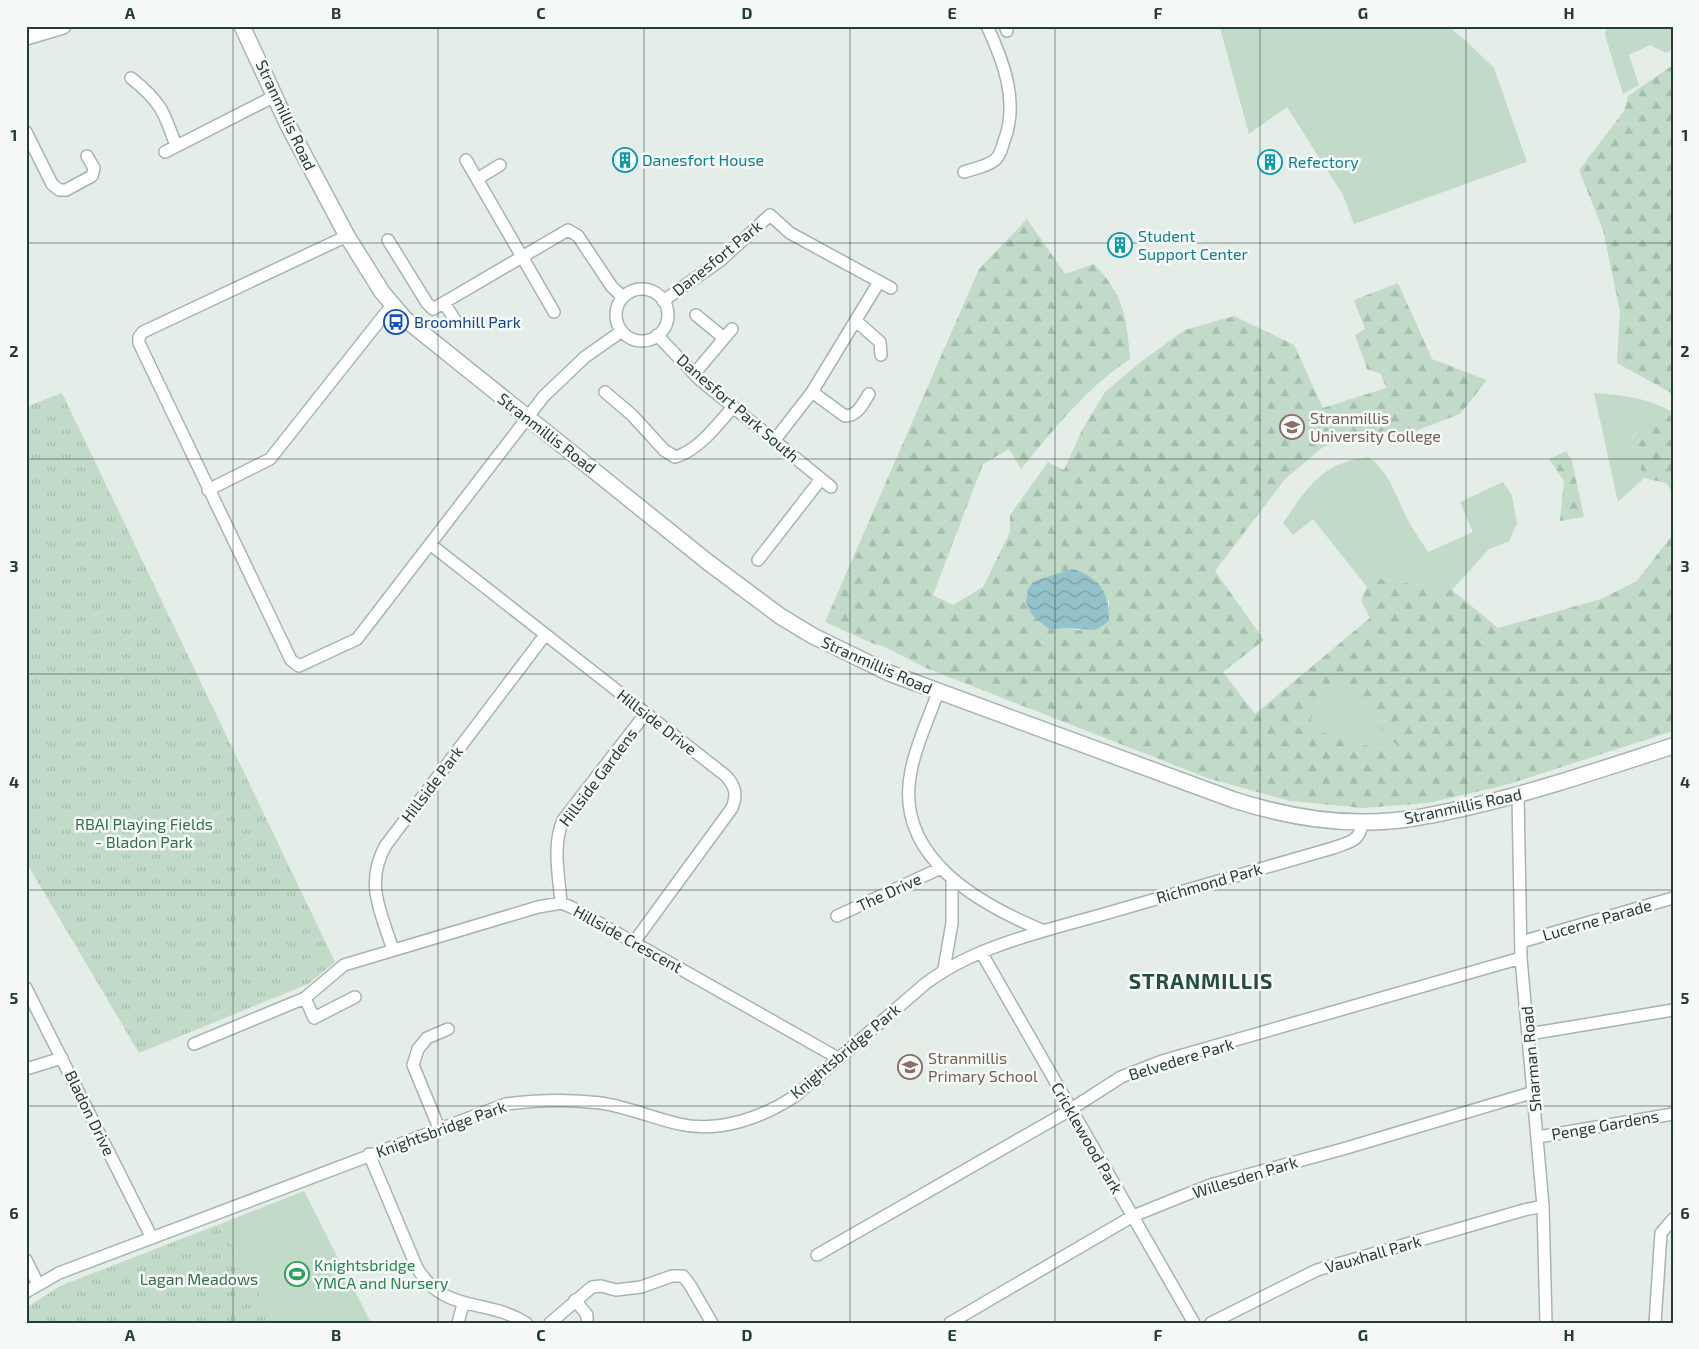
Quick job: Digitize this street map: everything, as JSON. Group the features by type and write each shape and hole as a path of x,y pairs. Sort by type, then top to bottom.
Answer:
{"street":[{"path":"26,37 63,26"},
{"name":"Stranmillis Road","path":"242,26 275,96 347,236 392,306 405,320 709,563 780,616 855,658 938,692 1234,800 1271,812 1318,819 1362,822 1427,816 1518,796 1673,746"},
{"path":"964,172 995,160 999,155 1011,119 1010,92 1003,66 986,26"},
{"path":"146,74 135,81 162,108 176,146"},
{"path":"165,152 275,96"},
{"path":"26,132 52,184 59,190 66,190 92,176 94,168 87,156"},
{"path":"466,160 554,312"},
{"path":"478,179 500,165"},
{"name":"Danesfort Park","path":"663,301 721,260 770,215 790,233 880,282"},
{"path":"388,240 427,303 434,309 562,232 573,231 612,287 623,297"},
{"path":"347,236 143,332 139,337 143,352 208,490 291,660 299,666 357,639 527,416 562,376 622,331"},
{"path":"774,441 812,392 880,282 891,288"},
{"path":"642,289 654,292 663,301 667,315 666,323 657,335 643,340 635,339 622,331 616,318 618,303 623,297 628,292 642,289"},
{"path":"444,303 457,323"},
{"path":"208,490 270,459 392,306"},
{"path":"696,315 724,338"},
{"path":"856,322 880,342 881,355"},
{"path":"694,374 732,328"},
{"name":"Danesfort Park South","path":"657,335 694,374 831,487"},
{"path":"605,392 632,415 664,450 675,457 688,451 716,426 733,407"},
{"path":"812,392 845,416 851,416 856,413 869,394"},
{"path":"758,560 821,479"},
{"name":"Hillside Drive","path":"430,544 726,776 735,790 735,800 732,808 634,942"},
{"name":"Hillside Park","path":"393,950 374,885 378,859 386,845 544,635"},
{"path":"938,692 914,757 909,788 916,831 924,846 952,879 994,909 1044,931"},
{"name":"Hillside Gardens","path":"561,904 556,843 563,820 646,713"},
{"name":"Sharman Road","path":"1518,796 1521,958 1544,1206 1546,1323"},
{"name":"Richmond Park","path":"944,969 981,952 1044,931 1333,848 1360,835 1362,822"},
{"name":"The Drive","path":"837,916 941,868"},
{"path":"944,969 954,907 952,879"},
{"name":"Lucerne Parade","path":"1521,942 1673,898"},
{"name":"Hillside Crescent","path":"305,998 344,965 538,907 561,904 634,942 838,1058"},
{"name":"Cricklewood Park","path":"981,952 1194,1323"},
{"name":"Belvedere Park","path":"817,1255 1071,1109 1122,1077 1162,1061 1521,958"},
{"name":"Knightsbridge Park","path":"26,1292 59,1273 369,1154 506,1104 550,1101 600,1103 694,1126 728,1124 782,1104 795,1096 944,969"},
{"name":"Bladon Drive","path":"26,988 152,1238"},
{"path":"194,1044 305,998 314,1018 355,997"},
{"path":"1529,1034 1673,1010"},
{"path":"439,1128 413,1065 418,1049 427,1038 448,1029"},
{"path":"26,1069 62,1058"},
{"name":"Willesden Park","path":"950,1323 1133,1216 1210,1185 1343,1149 1534,1092"},
{"name":"Penge Gardens","path":"1538,1137 1673,1114"},
{"path":"369,1154 416,1268 426,1283 463,1304 493,1308 511,1314 526,1323"},
{"name":"Vauxhall Park","path":"1211,1323 1317,1270 1524,1210 1544,1206"},
{"path":"1656,1323 1661,1233 1673,1219"},
{"path":"26,1260 38,1284"},
{"path":"550,1323 592,1287 601,1286 616,1290 633,1288 672,1276 682,1276 690,1285 712,1323"},
{"path":"575,1300 587,1315 587,1323"},
{"path":"458,1323 463,1304"}],"green space":[{"path":"1224,26 1447,26 1494,68 1527,162 1354,224 1343,195 1287,107 1249,134 1220,28"},
{"path":"1607,26 1673,26 1673,49 1666,53 1650,45 1629,55 1639,85 1623,94 1605,35"},
{"path":"1673,65 1673,394 1617,363 1620,311 1603,230 1579,170 1624,111 1628,96"},
{"path":"1027,219 1065,274 1094,264 1104,275 1118,297 1122,308 1130,359 1114,370 1085,396 1021,469 1009,449 983,464 933,595 953,605 983,587 1010,532 1010,515 1048,462 1064,470 1082,430 1105,392 1139,363 1185,330 1234,316 1294,345 1323,408 1386,388 1381,374 1367,369 1355,335 1365,329 1354,300 1398,283 1432,359 1487,380 1460,414 1400,437 1360,434 1323,447 1285,479 1215,571 1264,640 1223,672 1255,714 1370,618 1361,600 1367,587 1380,579 1452,590 1498,628 1601,599 1637,581 1673,534 1673,731 1506,785 1428,803 1363,808 1290,801 1210,779 926,668 891,650 825,622 979,269","holes":["1109,600 1109,621 1079,630 1064,628","1336,678 1400,749 1372,747 1308,728 1317,701"]},
{"name":"RBAI Playing Fields - Bladon Park","path":"62,393 335,962 308,984 139,1053 26,862 26,407"},
{"path":"1594,393 1635,398 1654,403 1673,412 1673,415 1645,423 1631,439 1644,478 1618,502"},
{"path":"1673,415 1673,493 1666,483 1644,478 1631,440 1645,423"},
{"path":"1566,451 1572,461 1584,517 1560,521 1564,481 1549,459"},
{"path":"1369,457 1388,479 1411,526 1428,552 1473,532 1460,502 1503,482 1512,495 1517,524 1509,541 1488,550 1452,590 1380,579 1367,587 1313,519 1293,535 1283,523 1308,488 1327,471 1339,464"},
{"path":"1336,677 1400,749 1372,747 1307,728 1317,701"},
{"name":"Knightsbridge YMCA and Nursery","path":"304,1191 371,1323 275,1323 220,1224"},
{"name":"Lagan Meadows","path":"220,1224 275,1323 26,1323 26,1308 60,1286"}],"water":[{"path":"1073,569 1090,577 1102,588 1108,602 1109,621 1096,630 1064,628 1050,630 1032,615 1026,602 1028,589 1034,581"}],"place":[{"name":"Danesfort House","path":"625,160"},
{"name":"Refectory","path":"1270,162"},
{"name":"Student Support Center","path":"1120,245"},
{"name":"Broomhill Park","path":"396,322"},
{"name":"Stranmillis University College","path":"1292,427"},
{"name":"Stranmillis Primary School","path":"910,1067"},
{"name":"Knightsbridge YMCA and Nursery","path":"297,1274"}],"district":[{"name":"STRANMILLIS","path":"1201,982"}]}
